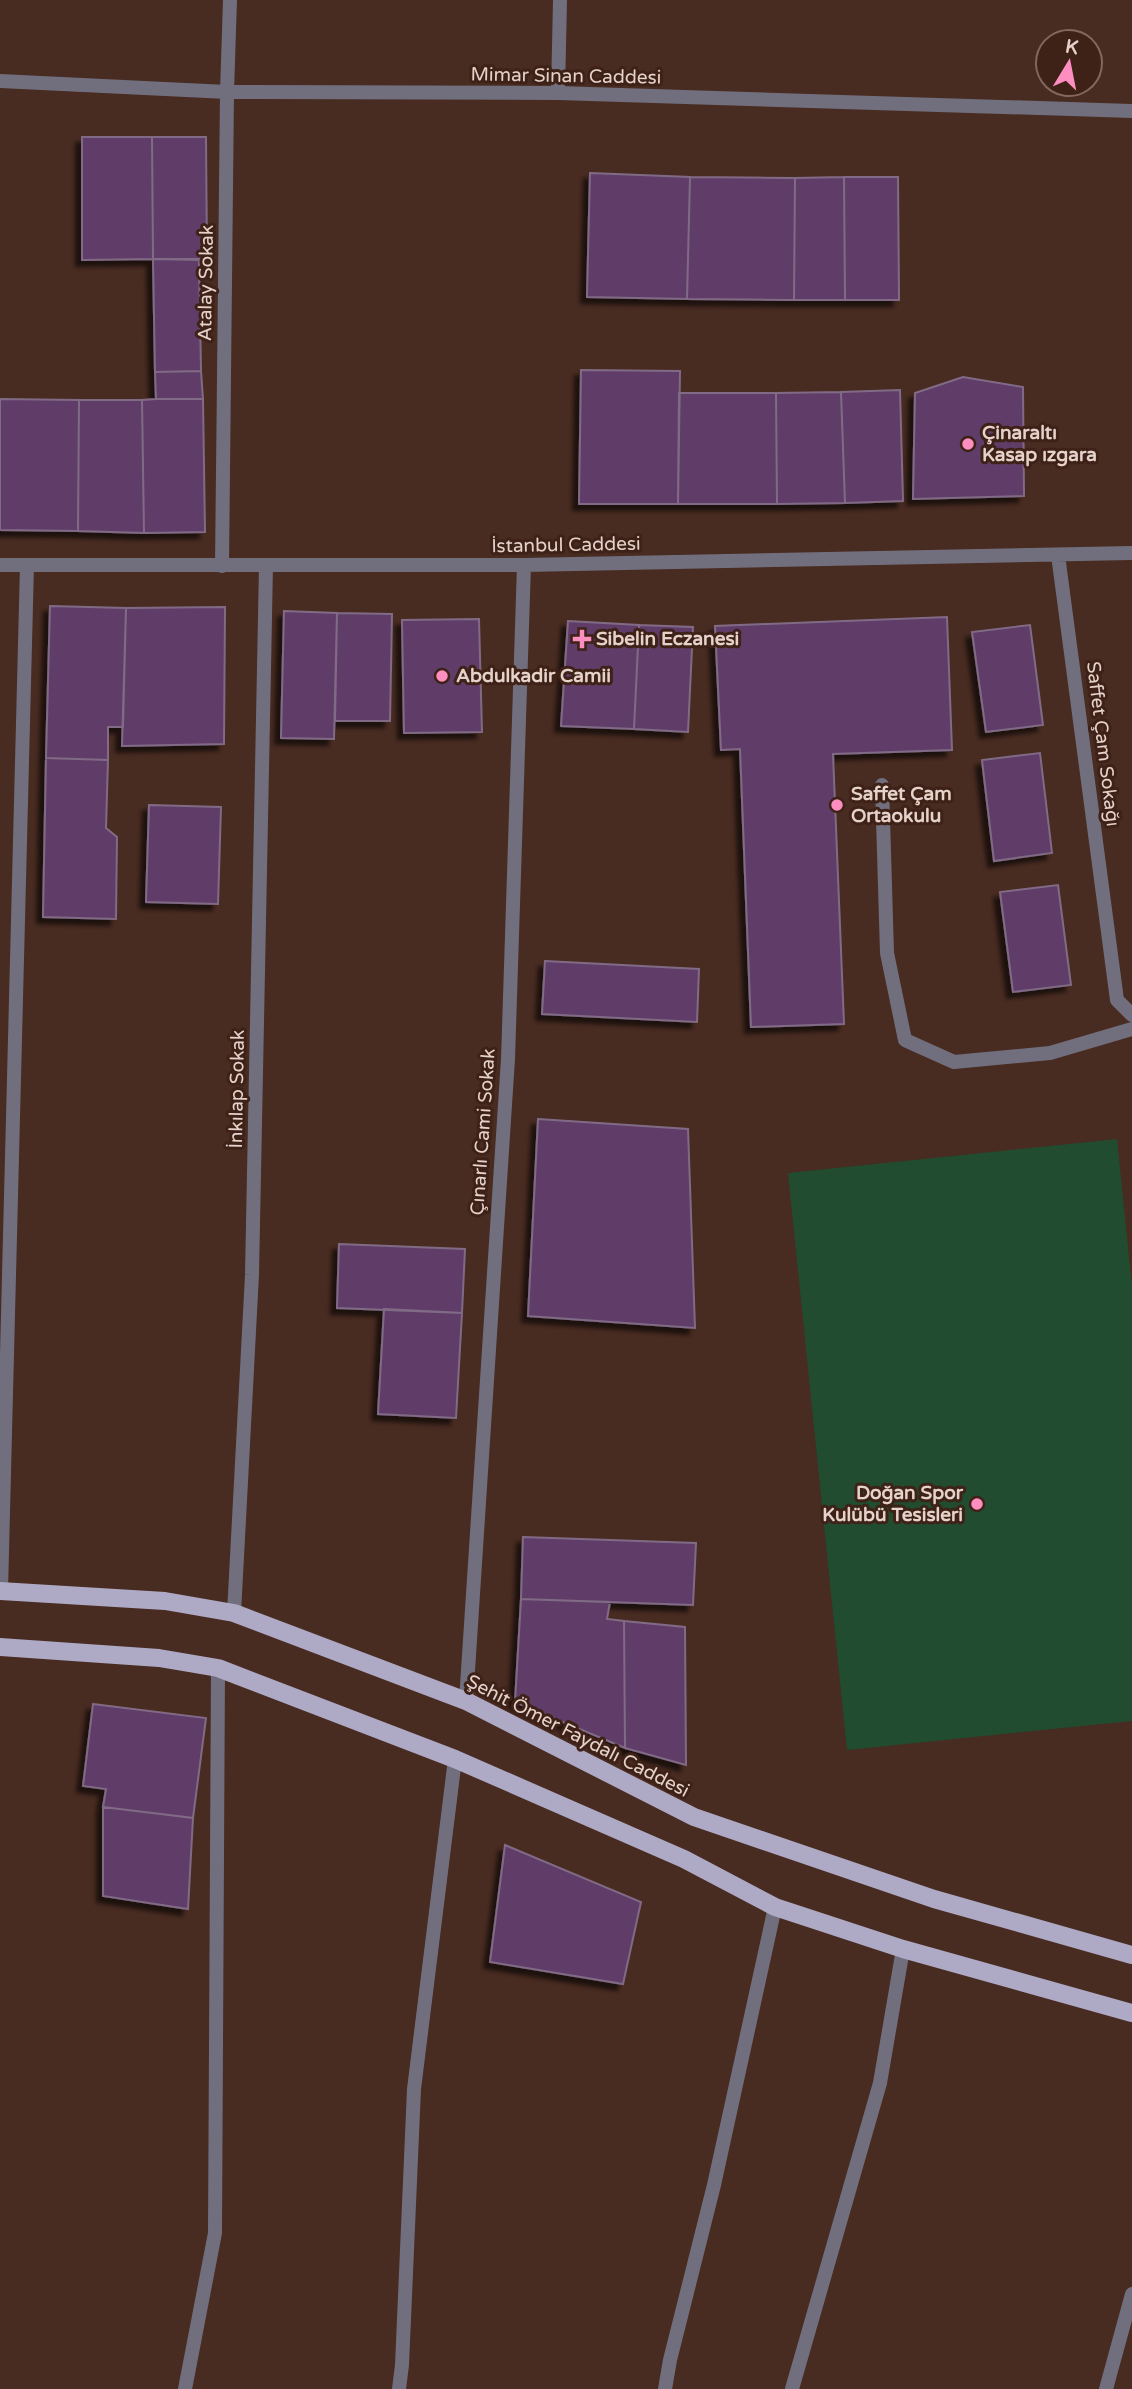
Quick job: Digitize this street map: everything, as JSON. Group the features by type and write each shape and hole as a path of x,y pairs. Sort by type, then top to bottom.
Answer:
{"main road":[{"name":"Şehit Ömer Faydalı Caddesi","path":"1,1591 165,1601 234,1613 466,1701 694,1817 934,1899 1132,1955"},
{"path":"0,1647 159,1658 218,1668 455,1759 684,1859 775,1907 903,1949 1132,2012"}],"street":[{"name":"Atalay Sokak","path":"222,566 230,0"},
{"path":"558,93 560,0"},
{"name":"Mimar Sinan Caddesi","path":"0,81 227,92 558,93 1132,111"},
{"name":"İstanbul Caddesi","path":"0,565 524,565 1132,554"},
{"name":"Saffet Çam Sokağı","path":"1058,555 1117,1000 1132,1015"},
{"path":"1,1591 27,565"},
{"name":"Çınarlı Cami Sokak","path":"466,1701 508,1059 524,565"},
{"name":"İnkılap Sokak","path":"234,1613 252,1275 266,566"},
{"path":"882,785 887,953 905,1040 954,1062 1050,1053 1132,1029"},
{"path":"186,2389 215,2233 218,1668"},
{"path":"399,2389 414,2089 455,1759"},
{"path":"665,2389 714,2185 775,1907"},
{"path":"792,2389 880,2083 903,1949"},
{"path":"1107,2389 1132,2294"}],"green space":[{"name":"Doğan Spor Kulübü Tesisleri","path":"1117,1139 1132,1287 1132,1721 847,1750 788,1173"}],"building":[{"path":"82,137 152,137 153,259 82,260"},
{"path":"152,137 206,137 207,259 153,259"},
{"path":"590,173 690,177 687,299 587,297"},
{"path":"690,177 795,178 794,300 687,299"},
{"path":"844,177 845,300 794,300 795,178"},
{"path":"844,177 898,177 899,300 845,300"},
{"path":"153,259 199,260 201,371 155,372"},
{"path":"581,370 680,371 678,504 579,504"},
{"path":"201,371 203,399 156,399 155,372"},
{"name":"Çinaraltı Kasap ızgara","path":"963,377 1023,387 1024,496 913,499 915,393"},
{"path":"900,390 903,501 845,503 841,392"},
{"path":"841,392 845,503 777,504 776,393"},
{"path":"679,393 776,393 777,504 678,504"},
{"path":"0,399 79,400 78,531 0,530"},
{"path":"203,399 205,532 144,533 142,400"},
{"path":"79,400 142,400 144,533 78,531"},
{"path":"50,606 126,608 123,727 108,727 108,760 46,758"},
{"path":"225,607 224,744 122,746 126,608"},
{"path":"284,611 337,613 334,739 281,738"},
{"path":"337,613 392,614 390,721 335,721"},
{"path":"947,617 952,750 833,754 844,1024 751,1027 740,749 721,750 715,626"},
{"name":"Abdulkadir Camii","path":"479,619 482,732 404,733 402,620"},
{"path":"568,621 639,625 634,729 561,726"},
{"path":"639,625 693,627 688,732 634,729"},
{"path":"1030,625 1043,725 986,732 972,632"},
{"path":"1040,753 1052,853 994,861 982,760"},
{"path":"46,758 108,760 106,828 117,837 116,919 43,917"},
{"path":"149,805 221,807 218,904 146,902"},
{"path":"1058,885 1071,985 1013,992 1000,892"},
{"path":"545,961 699,969 697,1022 542,1014"},
{"path":"538,1119 688,1129 695,1328 528,1316"},
{"path":"339,1244 465,1249 462,1313 337,1308"},
{"path":"384,1309 462,1313 456,1418 378,1414"},
{"path":"523,1537 696,1543 693,1605 521,1599"},
{"path":"521,1599 610,1602 607,1619 624,1621 625,1748 515,1702"},
{"path":"624,1621 685,1627 686,1765 625,1748"},
{"path":"93,1704 206,1718 193,1818 103,1807 106,1789 83,1786"},
{"path":"103,1807 193,1818 188,1909 103,1896"},
{"path":"505,1845 641,1902 623,1984 490,1962"}],"place":[{"name":"Çinaraltı Kasap ızgara","path":"968,444"},
{"name":"Sibelin Eczanesi","path":"582,639"},
{"name":"Abdulkadir Camii","path":"442,676"},
{"name":"Saffet Çam Ortaokulu","path":"837,805"},
{"name":"Doğan Spor Kulübü Tesisleri","path":"977,1504"}]}
